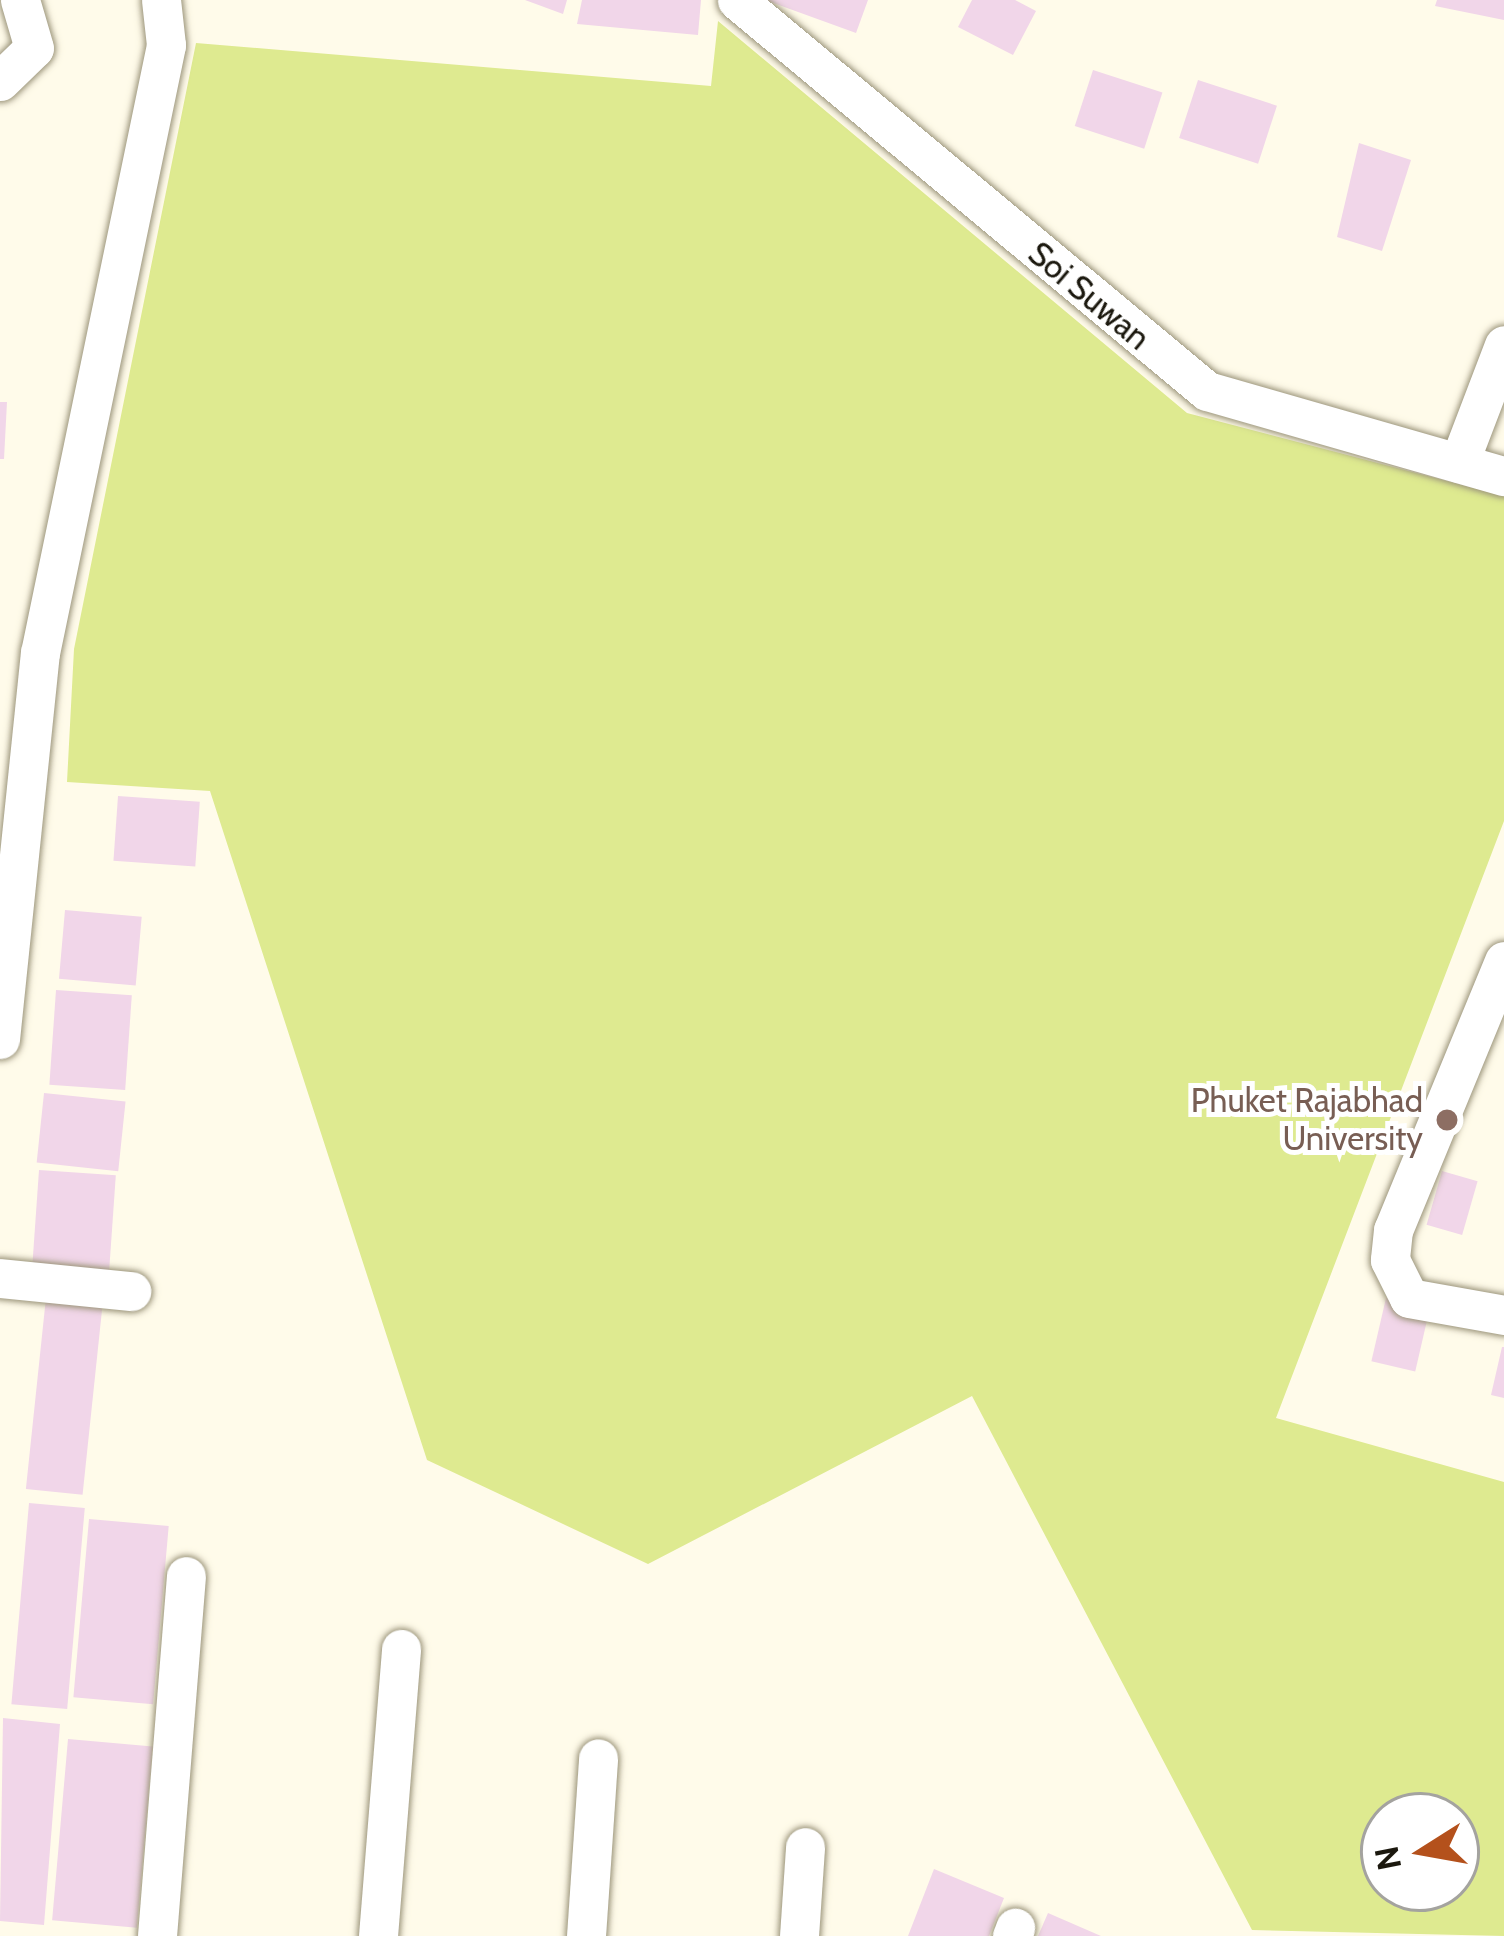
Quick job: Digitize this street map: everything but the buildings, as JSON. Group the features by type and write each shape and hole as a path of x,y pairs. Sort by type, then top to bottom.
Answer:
{"street":[{"path":"0,81 34,48 20,0"},
{"path":"0,1039 40,652 161,68 161,0"},
{"name":"Soi Suwan","path":"736,0 1207,392 1504,476"},
{"path":"1459,463 1504,345"},
{"path":"1504,961 1393,1230 1390,1260 1409,1298 1504,1315"},
{"path":"0,1278 130,1291"},
{"path":"157,1936 186,1576"},
{"path":"378,1936 401,1648"},
{"path":"586,1936 598,1758"},
{"path":"799,1936 805,1847"}],"green space":[{"path":"718,21 1187,413 1504,496 1504,821 1276,1418 1504,1482 1504,1936 1252,1930 972,1396 648,1564 427,1460 210,791 67,782 74,649 196,43 711,86"}],"place":[{"name":"Phuket Rajabhad University","path":"1447,1120"}]}
